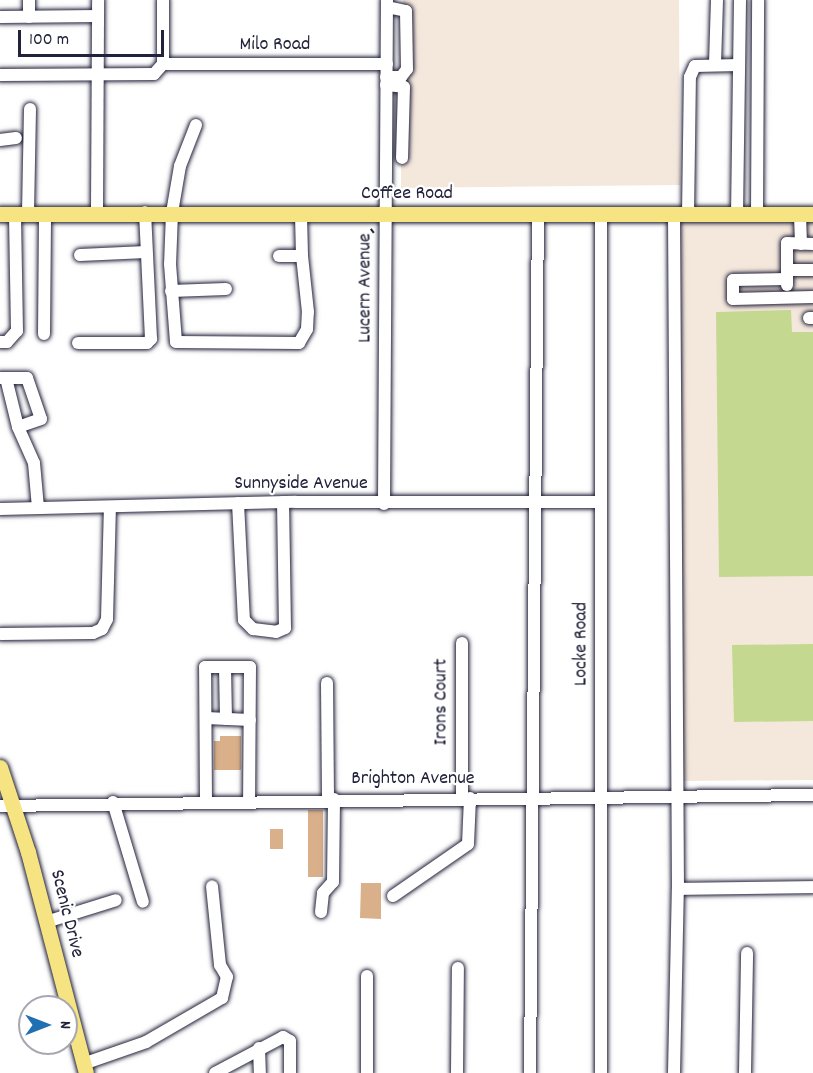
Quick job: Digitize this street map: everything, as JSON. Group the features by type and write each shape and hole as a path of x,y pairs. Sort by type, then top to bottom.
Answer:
{"main road":[{"name":"Coffee Road","path":"11,214 145,212 385,216 806,214"},
{"name":"Scenic Drive","path":"0,767 7,805 46,922 84,1068"}],"street":[{"path":"29,0 29,17"},
{"path":"97,212 98,0"},
{"path":"0,75 154,74 163,64 164,0"},
{"path":"715,64 717,0"},
{"path":"737,215 740,0"},
{"path":"757,215 758,0"},
{"path":"386,75 401,77 407,69 406,11 387,3"},
{"name":"Lucern Avenue","path":"384,504 387,3"},
{"path":"0,17 98,16"},
{"name":"Milo Road","path":"163,64 386,75"},
{"path":"674,1073 678,889 675,797 681,215 690,77 695,66 739,64"},
{"path":"386,75 404,87 402,152 386,146"},
{"path":"0,342 14,337 17,331 11,214 30,110"},
{"path":"196,125 180,166 172,213 171,291 176,342 180,344 299,343 307,329 308,312 302,256 301,214"},
{"path":"0,140 16,138"},
{"path":"0,202 11,214"},
{"path":"78,343 147,343 151,339 150,258 146,252 145,212"},
{"path":"44,334 45,213"},
{"path":"787,297 787,243 807,244 806,214"},
{"path":"530,1073 530,798 538,215"},
{"name":"Locke Road","path":"601,215 602,1073"},
{"path":"80,255 146,252"},
{"path":"279,256 302,256"},
{"path":"813,270 733,280 734,299 813,297"},
{"path":"171,291 226,289"},
{"path":"18,427 41,419 27,378 3,378 18,427 34,463 38,508"},
{"path":"238,503 244,620 253,630 276,632 285,628 283,502"},
{"name":"Sunnyside Avenue","path":"0,509 283,502 384,504 601,502"},
{"path":"1,634 93,633 102,629 107,619 110,507"},
{"name":"Irons Court","path":"393,896 468,844 462,643"},
{"path":"206,801 205,667 250,667 249,800"},
{"path":"225,667 226,719"},
{"path":"321,912 323,892 333,882 327,683"},
{"path":"206,718 250,720"},
{"name":"Brighton Avenue","path":"7,805 249,800 813,795"},
{"path":"114,802 143,902"},
{"path":"84,1068 147,1042 222,998 227,977 220,965 212,886"},
{"path":"678,889 813,887"},
{"path":"46,922 116,900"},
{"path":"745,1073 747,953"},
{"path":"456,1073 458,968"},
{"path":"367,976 367,1073"},
{"path":"215,1073 259,1048 284,1037 290,1041 290,1073"},
{"path":"259,1048 260,1073"}],"path":[{"path":"371,229 374,233"}],"shaded area":[{"path":"403,0 679,0 680,185 401,188"},
{"path":"813,219 813,780 679,781 679,220"}],"green space":[{"path":"791,310 792,332 813,332 813,576 719,577 716,312"},
{"path":"813,644 813,721 734,722 732,645"}],"building":[{"path":"220,736 241,736 241,770 214,770 214,741 220,741"},
{"path":"308,810 323,810 323,877 308,877"},
{"path":"270,829 283,829 283,849 270,849"},
{"path":"361,883 381,883 381,919 360,918"}]}
